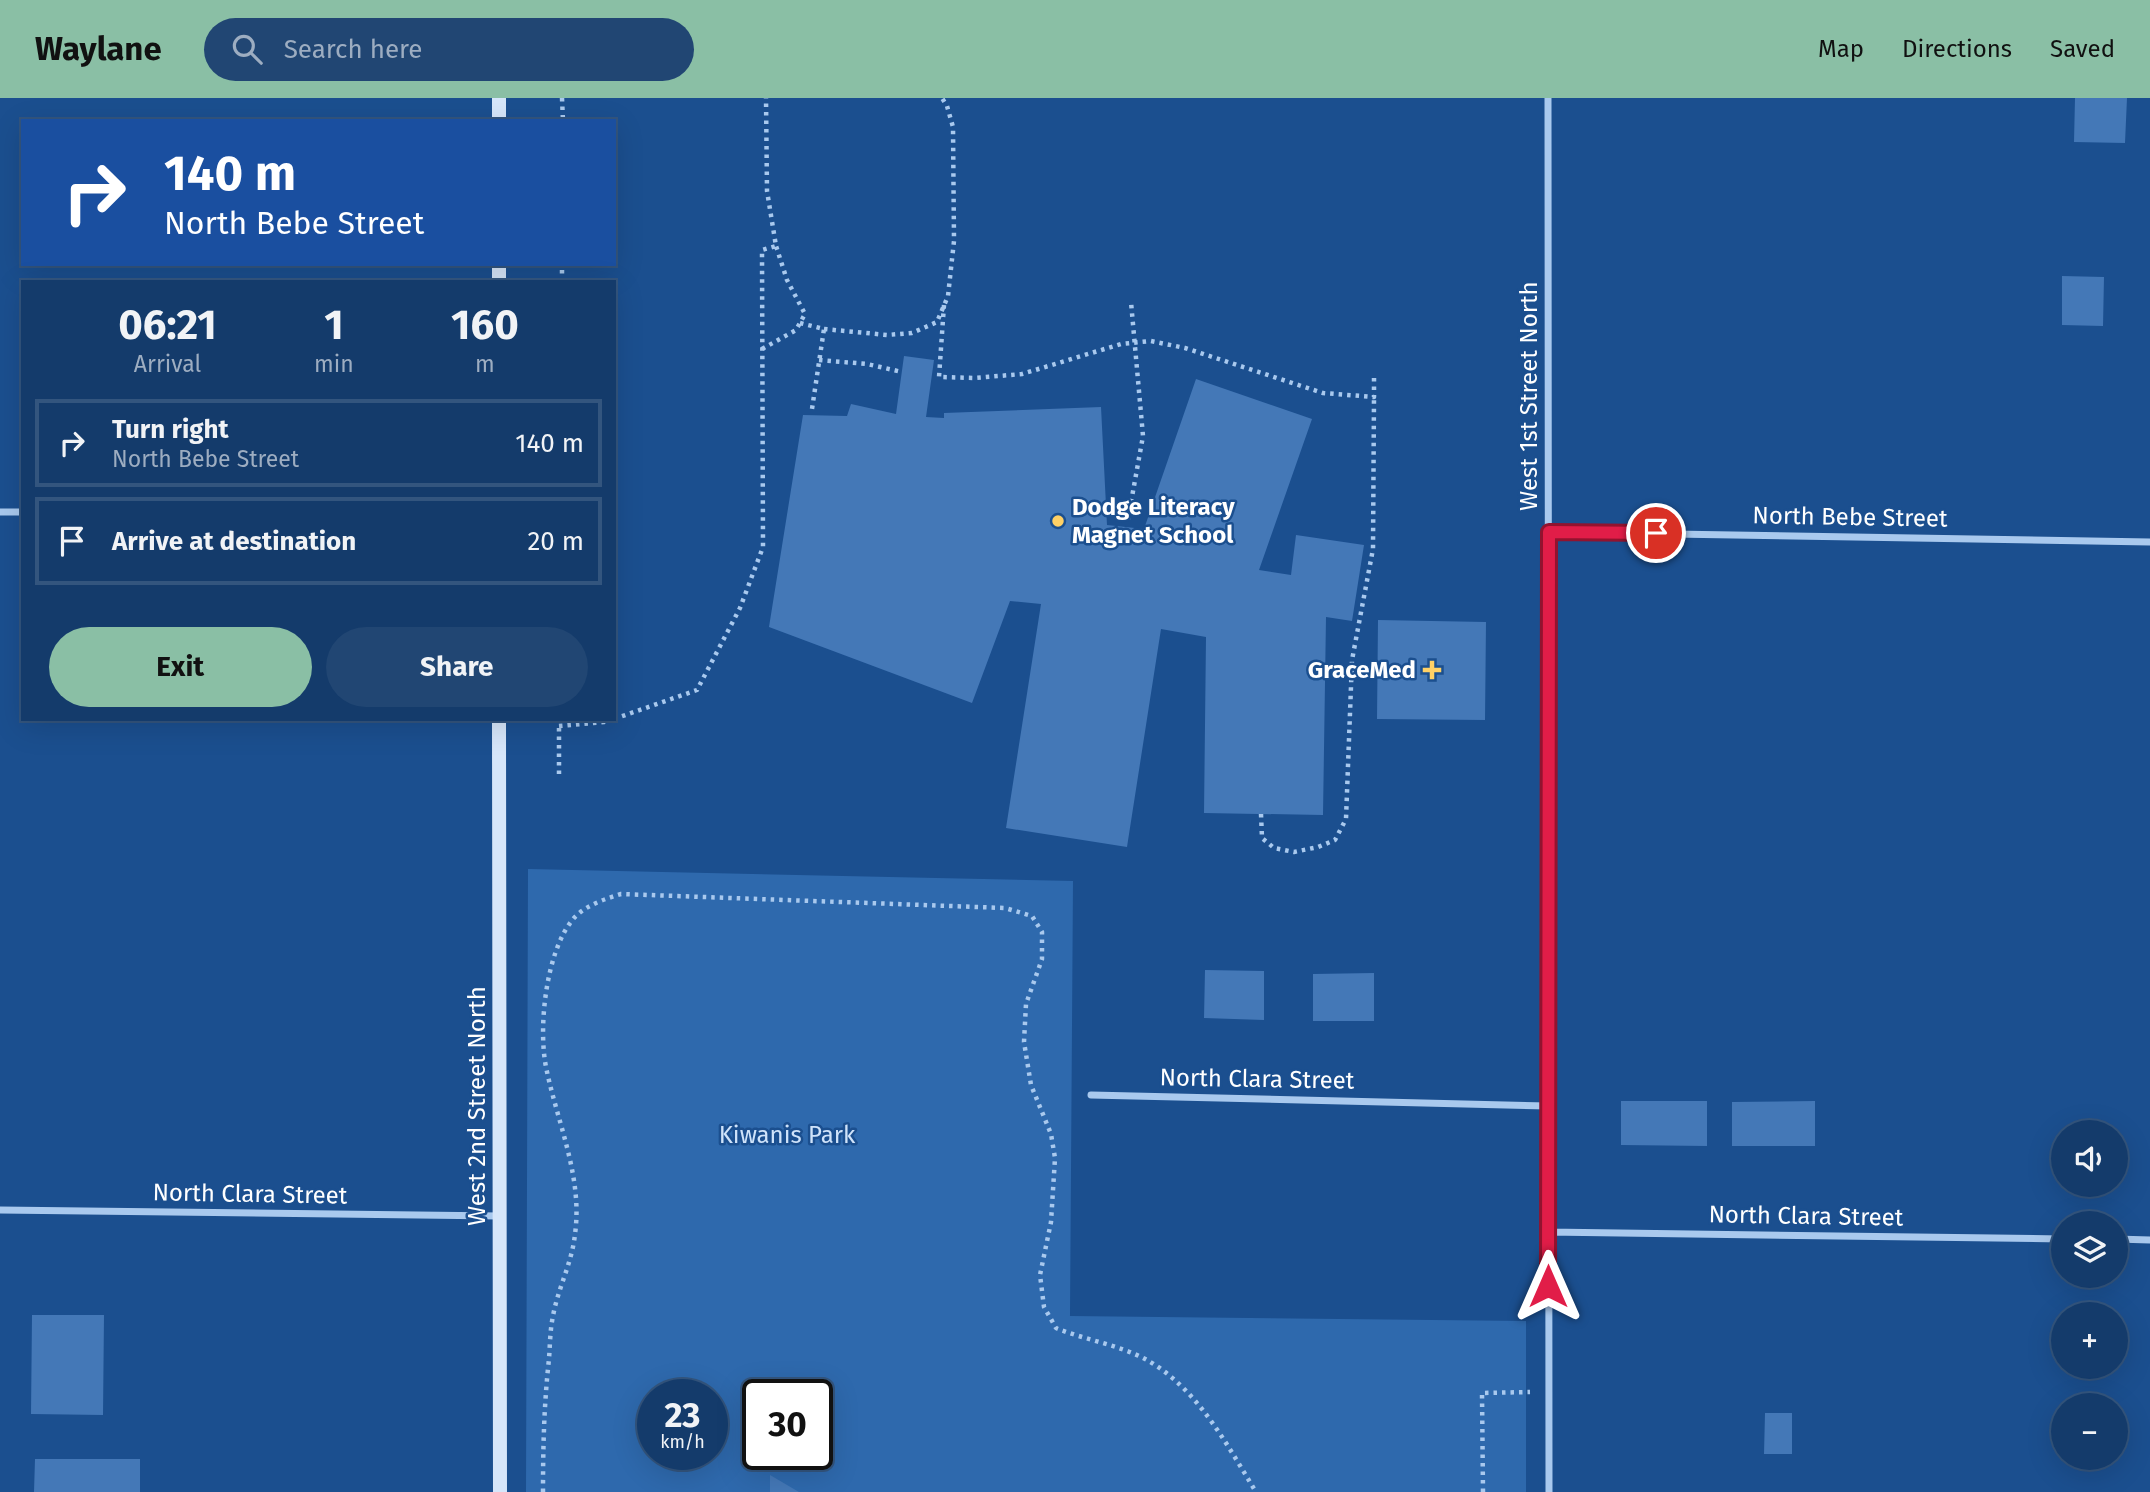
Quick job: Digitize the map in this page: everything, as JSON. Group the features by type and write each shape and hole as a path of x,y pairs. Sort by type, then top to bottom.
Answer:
{"street":[{"path":"499,98 499,119"},
{"name":"West 1st Street North","path":"1548,98 1549,1492"},
{"path":"0,512 21,512"},
{"name":"North Bebe Street","path":"1549,532 2150,542"},
{"name":"West 2nd Street North","path":"499,721 500,1492"},
{"name":"North Clara Street","path":"1091,1095 1548,1106"},
{"name":"North Clara Street","path":"0,1210 500,1216"},
{"name":"North Clara Street","path":"1548,1232 2051,1239"},
{"path":"2128,1239 2150,1240"}],"path":[{"path":"562,98 563,119"},
{"path":"762,349 796,330 804,314 786,280 776,246 767,191 766,98"},
{"path":"800,323 824,329 887,335 912,333 937,321 948,296 954,241 953,127 942,98"},
{"path":"616,718 697,690 740,608 763,547 761,250 776,246"},
{"path":"1128,519 1143,436 1131,302"},
{"path":"944,305 939,377 975,379 1022,374 1121,344 1151,341 1185,348 1323,393 1374,397"},
{"path":"812,409 824,329"},
{"path":"819,360 867,364 902,372"},
{"path":"1261,814 1262,838 1274,848 1294,852 1335,840 1346,819 1352,660 1373,549 1374,377"},
{"path":"559,721 559,774"},
{"path":"559,726 607,721"},
{"path":"543,1492 543,1409 552,1317 575,1234 577,1202 571,1165 545,1063 544,1022 548,989 555,949 575,918 599,901 621,894 1005,908 1032,916 1042,932 1042,959 1026,1004 1024,1042 1031,1085 1051,1134 1055,1158 1051,1222 1040,1275 1044,1307 1056,1328 1147,1360 1183,1387 1205,1413 1256,1492"},
{"path":"1483,1492 1482,1393 1548,1392"}],"green space":[{"name":"Kiwanis Park","path":"528,869 1073,881 1070,1316 1526,1321 1526,1492 526,1492"}],"building":[{"path":"2075,98 2127,98 2125,143 2074,142"},
{"path":"2062,276 2104,277 2103,326 2062,325"},
{"path":"904,356 934,360 926,417 944,418 944,413 1101,407 1107,525 1144,529 1196,379 1312,419 1259,570 1291,575 1296,535 1364,545 1352,621 1326,617 1323,815 1204,813 1206,637 1161,629 1127,847 1006,828 1041,604 1010,601 972,703 769,627 803,415 847,416 851,404 896,414"},
{"name":"GraceMed","path":"1378,620 1486,622 1485,720 1377,719"},
{"path":"1205,970 1264,971 1264,1020 1204,1018"},
{"path":"1374,973 1374,1021 1313,1021 1313,974"},
{"path":"1621,1101 1707,1101 1707,1146 1621,1145"},
{"path":"1815,1101 1815,1146 1732,1146 1732,1102"},
{"path":"32,1315 104,1315 103,1415 31,1414"},
{"path":"1765,1413 1792,1413 1792,1454 1764,1454"},
{"path":"35,1459 140,1459 140,1492 34,1492"},
{"path":"770,1475 799,1492 770,1492"}],"place":[{"name":"Dodge Literacy Magnet School","path":"1058,521"},
{"name":"GraceMed","path":"1432,670"}],"route":[{"path":"1548,1286 1549,532 1656,533"}]}
